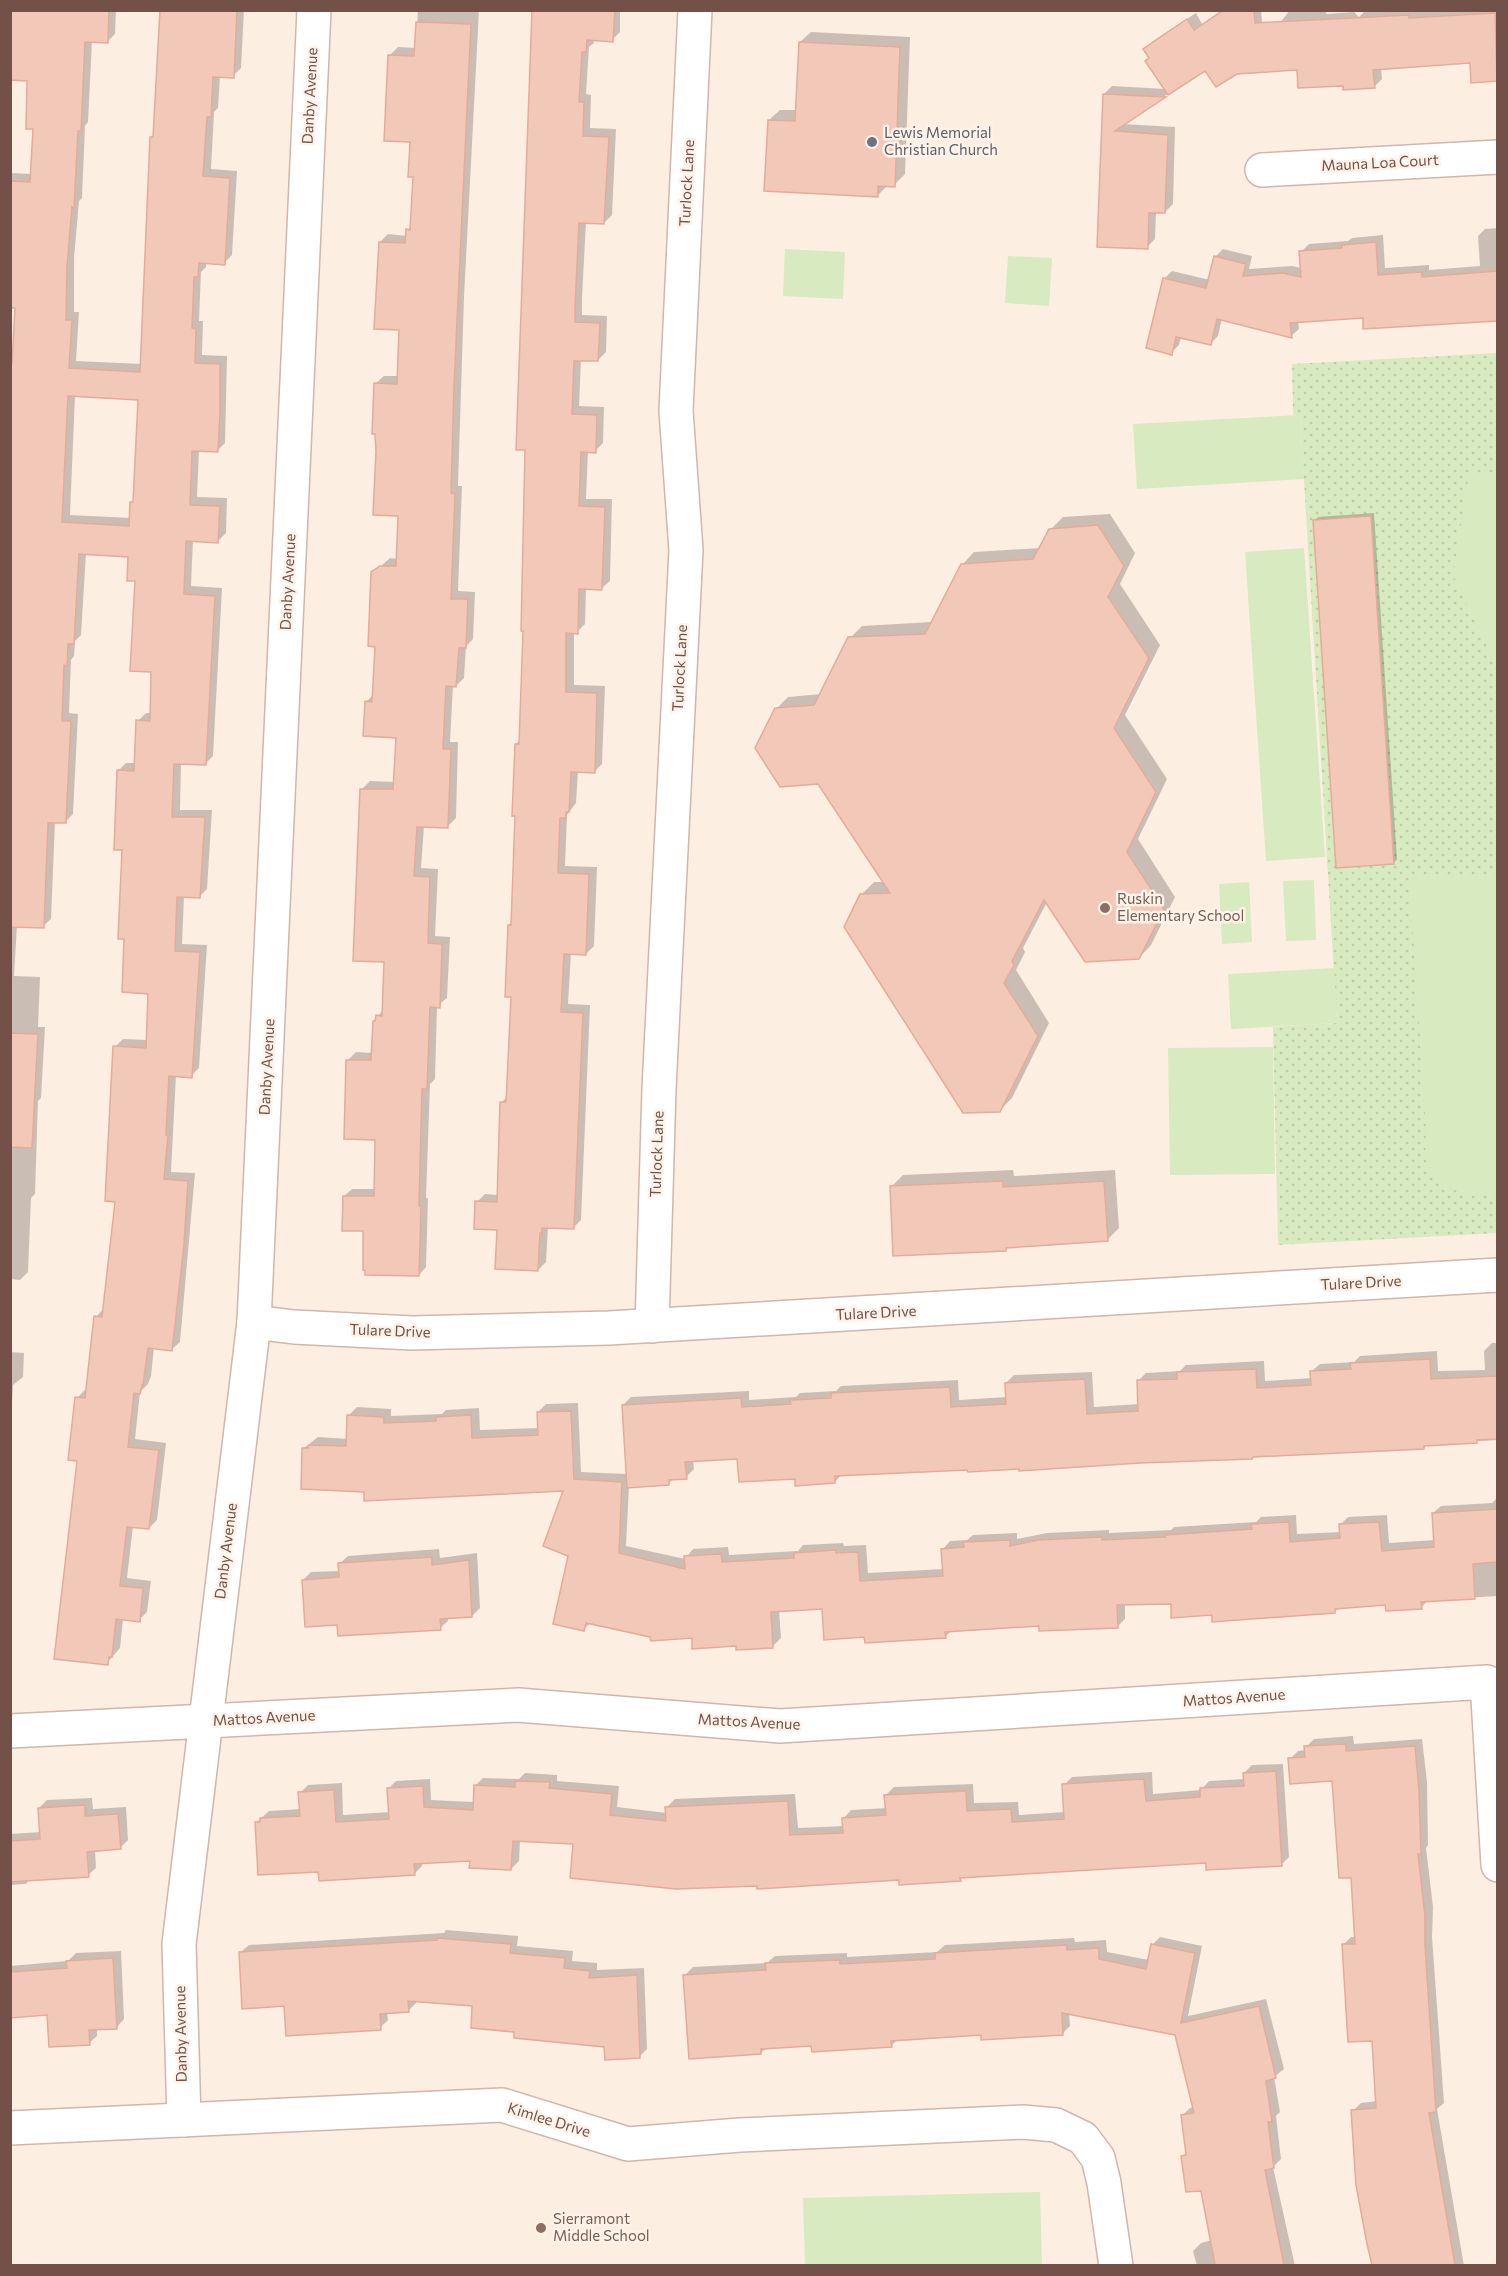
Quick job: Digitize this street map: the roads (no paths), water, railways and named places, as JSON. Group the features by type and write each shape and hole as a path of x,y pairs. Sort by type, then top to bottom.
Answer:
{"street":[{"name":"Danby Avenue","path":"184,2120 179,1944 254,1322 314,10"},
{"name":"Turlock Lane","path":"652,1326 659,1089 686,550 676,411 695,10"},
{"name":"Mauna Loa Court","path":"1262,170 1497,157"},
{"name":"Tulare Drive","path":"254,1322 294,1328 412,1333 652,1326 1497,1275"},
{"name":"Mattos Avenue","path":"10,1731 518,1705 780,1726 1487,1682 1497,1865"},
{"name":"Kimlee Drive","path":"10,2128 502,2105 628,2144 740,2135 1023,2122 1056,2125 1083,2138 1098,2158 1116,2265"}],"place":[{"name":"Lewis Memorial Christian Church","path":"872,142"},
{"name":"Ruskin Elementary School","path":"1105,908"},
{"name":"Sierramont Middle School","path":"541,2228"}]}
